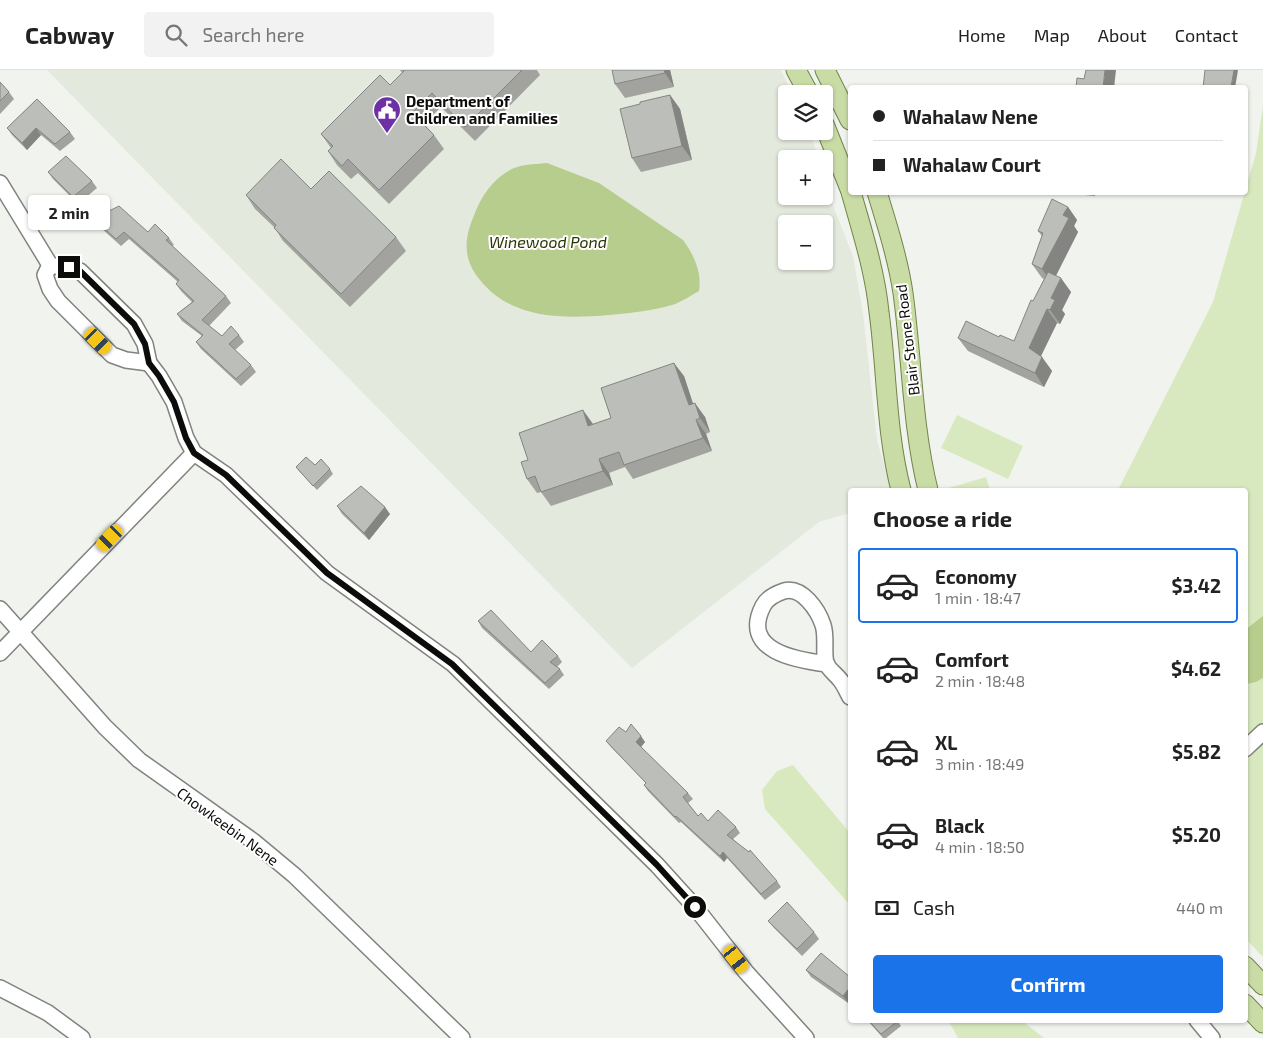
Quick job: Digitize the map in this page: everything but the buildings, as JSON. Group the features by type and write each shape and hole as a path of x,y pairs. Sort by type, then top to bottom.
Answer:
{"main road":[{"path":"796,70 804,85"},
{"path":"825,70 848,116"},
{"name":"Blair Stone Road","path":"830,140 848,183"},
{"name":"Blair Stone Road","path":"852,195 866,246 879,310 899,483"},
{"name":"Blair Stone Road","path":"879,195 903,292 923,469 928,488"},
{"path":"899,483 923,469"},
{"path":"1248,969 1263,985"},
{"path":"1248,1007 1263,1022"}],"street":[{"path":"0,183 50,265 80,271 113,301 134,324 145,344 149,363 174,402 186,438 194,453 226,475 327,573 452,664 657,865 695,907 746,972 806,1038"},
{"path":"50,265 46,275 50,289 58,301 112,355 126,360 149,363"},
{"path":"0,652 194,453"},
{"path":"826,664 788,657 772,650 762,641 757,628 758,616 764,603 773,595 786,590 797,592 811,603 823,625 826,664 842,682 848,693"},
{"name":"Chowkeebin Nene","path":"0,609 105,728 139,760 253,841 295,876 462,1038"},
{"path":"1248,745 1263,732"},
{"path":"0,988 48,1013 82,1038"},
{"path":"1199,1023 1212,1038"}],"shaded area":[{"path":"47,70 781,70 788,85 778,85 778,140 812,140 816,150 778,150 778,205 833,205 853,256 863,313 877,440 890,488 848,488 848,514 819,522 632,668"},
{"path":"1263,106 1263,957 1248,941 1248,488 1119,488 1213,302 1244,195 1248,195 1248,181 1256,153"},
{"path":"957,415 1023,446 1008,479 941,448"},
{"path":"986,477 989,488 949,488"},
{"path":"793,765 848,831 848,903 765,809 762,790 777,771"},
{"path":"950,1023 1025,1023 1044,1038 958,1038"}],"water":[{"name":"Winewood Pond","path":"547,163 599,183 683,240 691,252 698,270 699,291 676,304 657,309 633,313 573,317 539,314 522,309 493,293 480,280 470,264 467,239 471,222 486,192 503,174 524,165"},
{"path":"1263,616 1263,678 1248,684 1248,628"}],"place":[{"name":"Department of Children and Families","path":"387,134"}],"route":[{"path":"69,267 80,271 113,301 134,324 145,344 149,363 174,402 186,438 194,453 226,475 327,573 356,596 426,643 452,664 657,865 695,907"}]}
